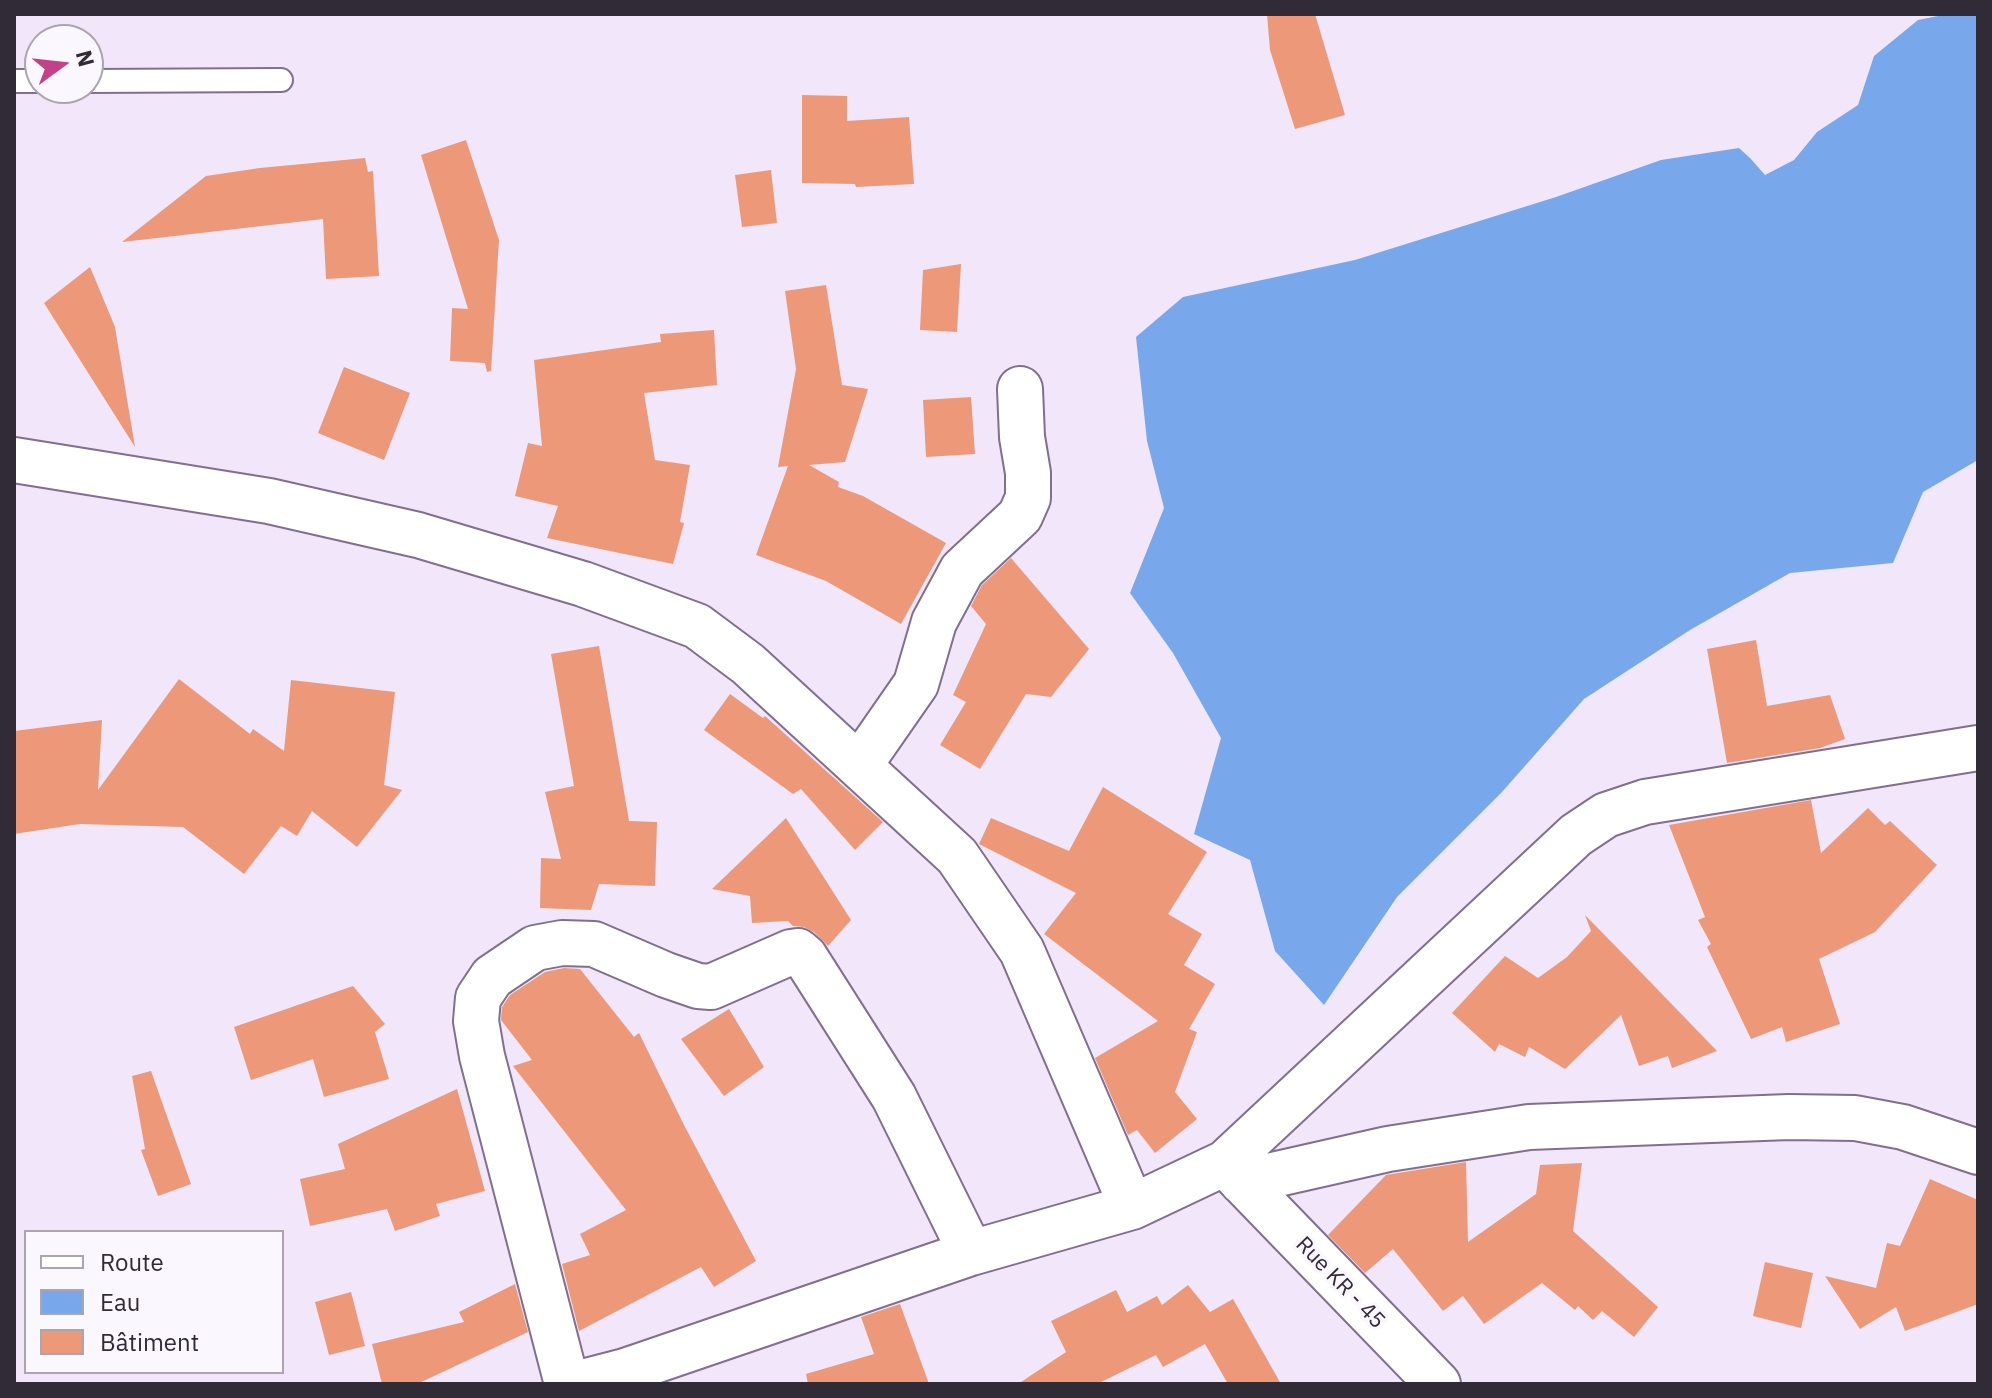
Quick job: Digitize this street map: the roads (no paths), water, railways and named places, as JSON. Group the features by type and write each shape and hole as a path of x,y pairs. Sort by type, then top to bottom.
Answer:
{"street":[{"path":"859,766 916,684 934,622 962,570 1020,516 1028,498 1020,389"},
{"path":"14,460 269,501 418,535 638,603 697,626 748,664 957,856 1022,951 1132,1207"},
{"path":"1233,1173 1576,835 1606,815 1645,802 1978,748"},
{"path":"567,1384 482,1056 476,1021 478,998 492,977 535,948 562,943 594,944 666,975 711,987 798,951 805,957 894,1097 971,1253"},
{"path":"575,1384 625,1371 971,1253 1132,1207 1233,1173 1529,1127 1789,1117 1855,1118 1903,1127 1978,1152"},
{"name":"Rue KR - 45","path":"1233,1173 1438,1384"}],"lane":[{"path":"104,81 281,80"}],"water":[{"path":"1948,14 1978,14 1978,460 1923,492 1893,563 1790,573 1690,630 1584,699 1502,792 1397,897 1324,1005 1275,951 1250,860 1194,834 1221,738 1173,653 1130,593 1164,508 1147,441 1136,337 1183,297 1355,260 1556,197 1661,160 1739,148 1765,175 1794,160 1817,132 1858,105 1874,56 1918,20"}]}
